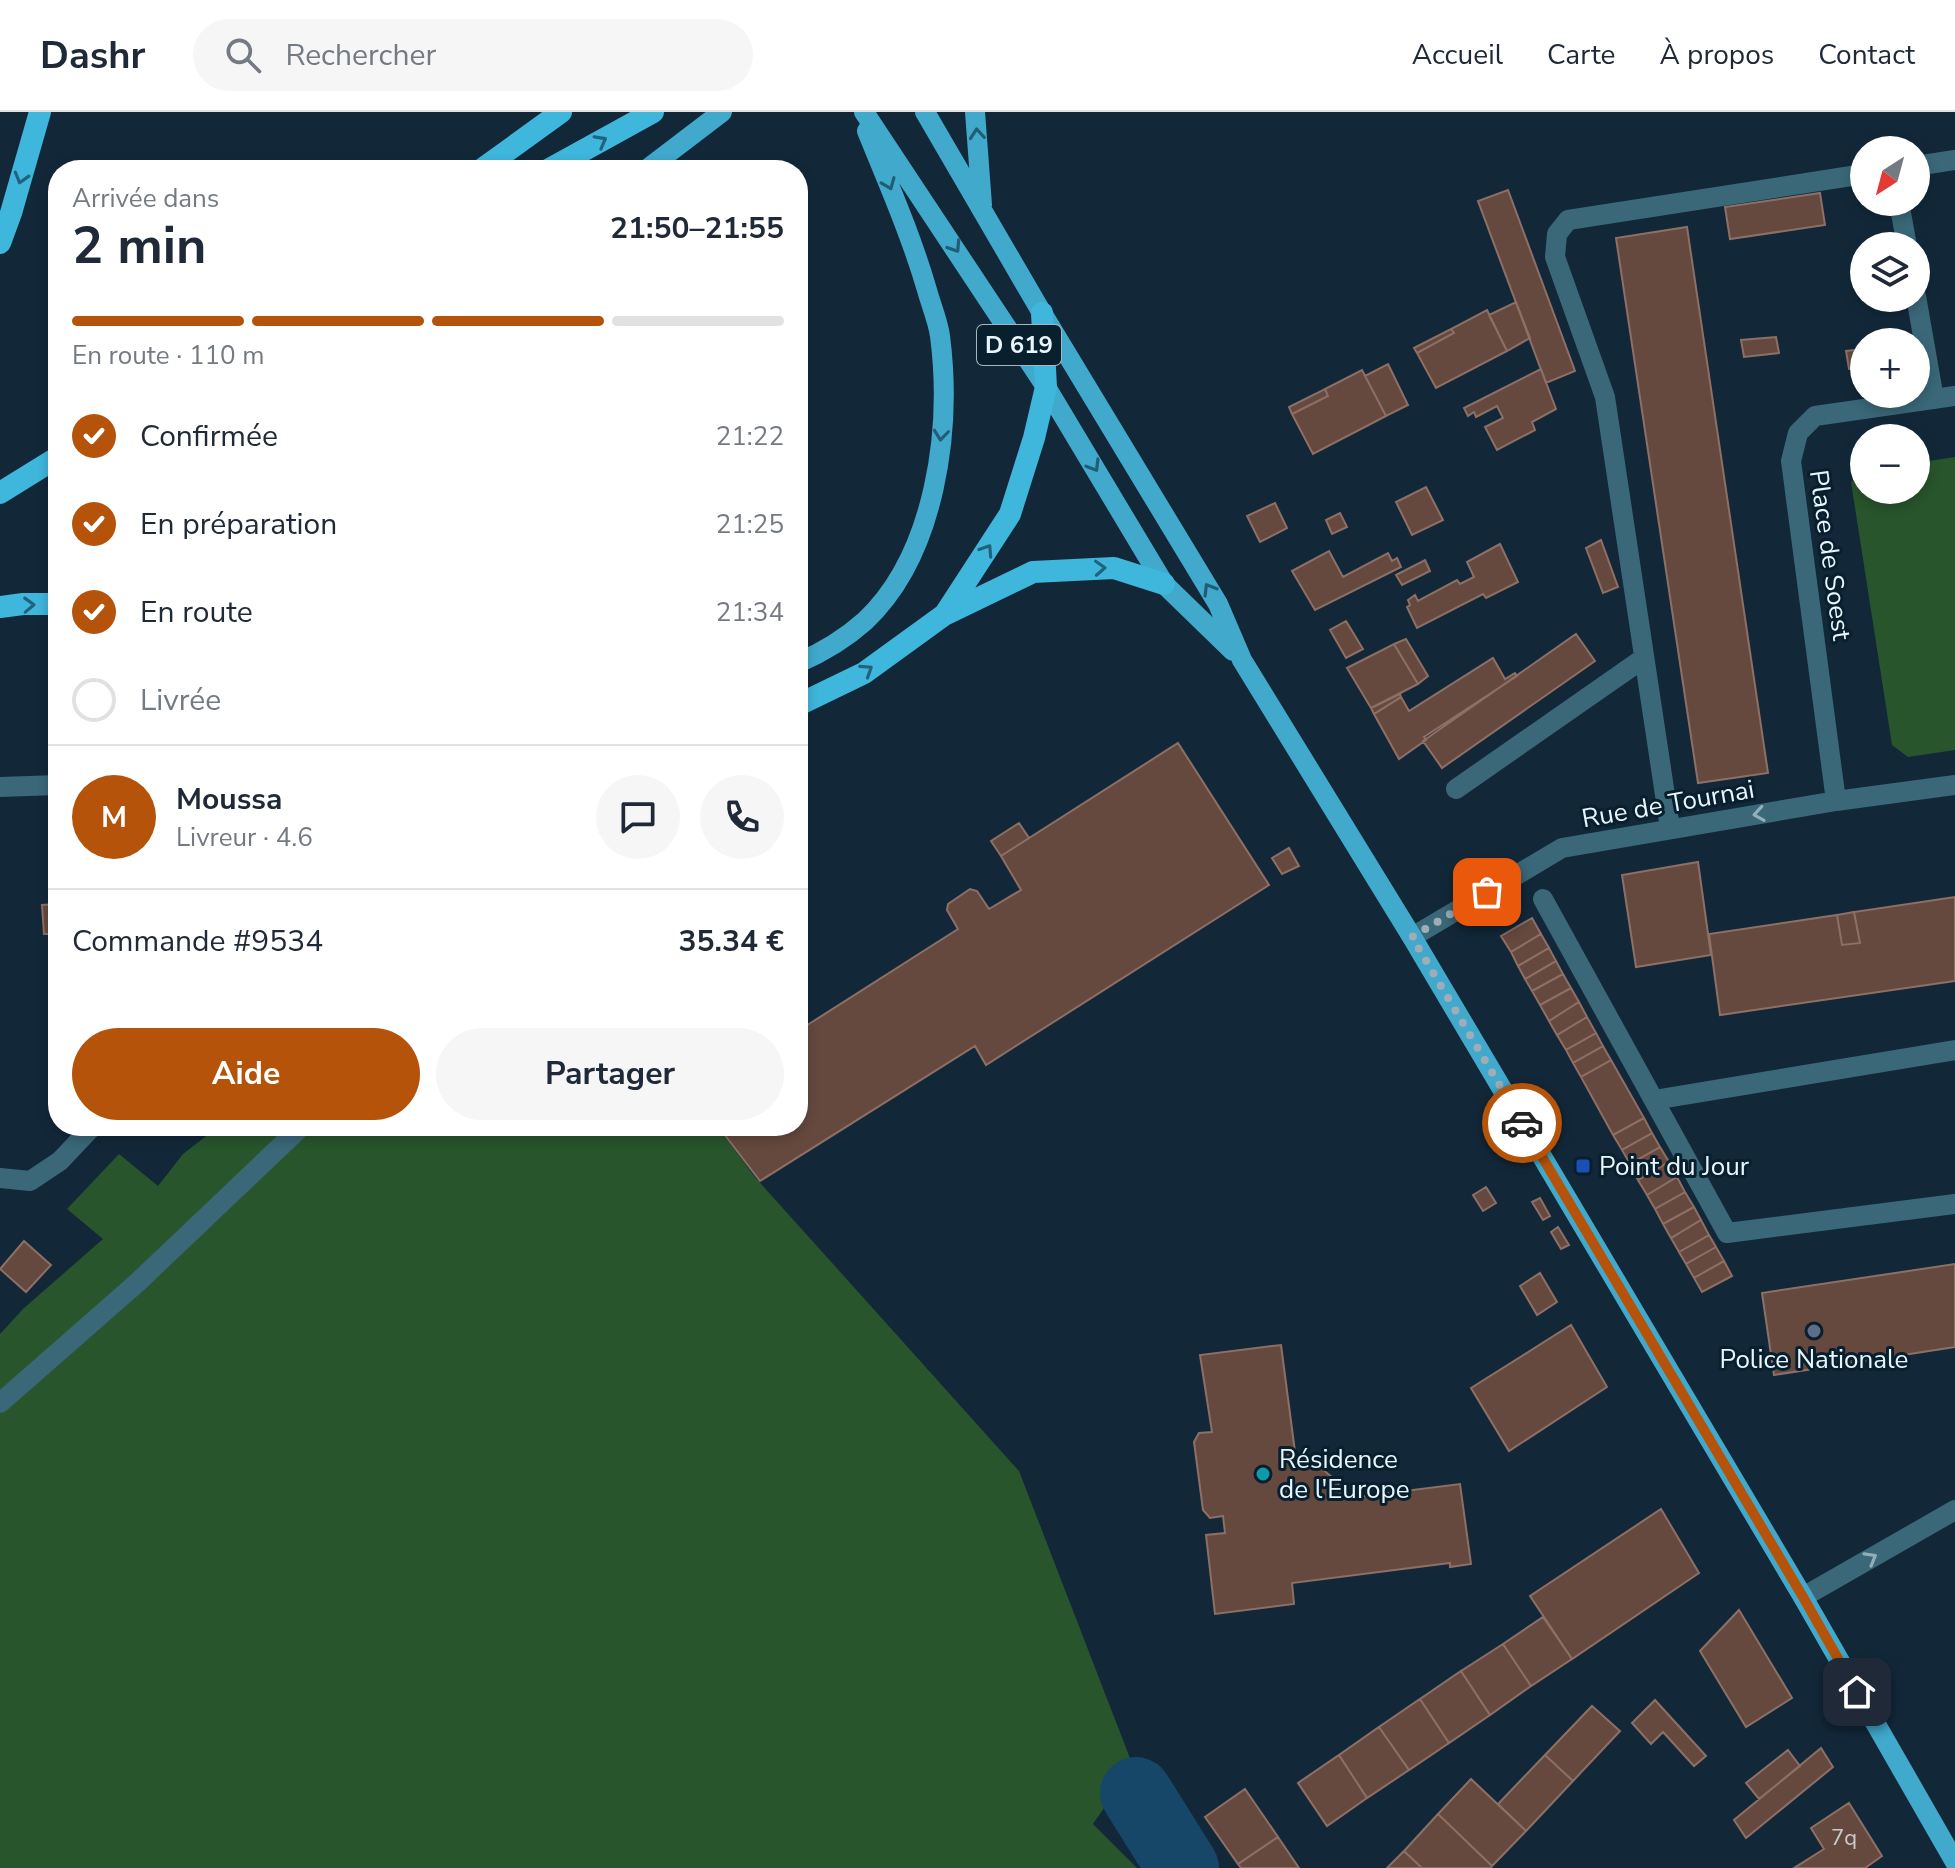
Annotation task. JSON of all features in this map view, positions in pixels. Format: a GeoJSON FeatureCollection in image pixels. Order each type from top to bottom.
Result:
{"type":"FeatureCollection","features":[{"type":"Feature","properties":{"kind":"highway"},"geometry":{"type":"LineString","coordinates":[[0,243],[40,112]]}},
{"type":"Feature","properties":{"kind":"highway"},"geometry":{"type":"LineString","coordinates":[[495,160],[561,112]]}},
{"type":"Feature","properties":{"kind":"highway"},"geometry":{"type":"LineString","coordinates":[[566,160],[653,112]]}},
{"type":"Feature","properties":{"kind":"highway"},"geometry":{"type":"LineString","coordinates":[[944,615],[1010,514],[1046,387],[1042,313]]}},
{"type":"Feature","properties":{"kind":"highway"},"geometry":{"type":"LineString","coordinates":[[0,493],[48,463]]}},
{"type":"Feature","properties":{"kind":"highway"},"geometry":{"type":"LineString","coordinates":[[808,700],[864,673],[944,615],[1033,572],[1114,568],[1164,584]]}},
{"type":"Feature","properties":{"kind":"highway"},"geometry":{"type":"LineString","coordinates":[[0,607],[48,604]]}},
{"type":"Feature","properties":{"kind":"main road"},"geometry":{"type":"LineString","coordinates":[[659,160],[722,112]]}},
{"type":"Feature","properties":{"kind":"main road"},"geometry":{"type":"LineString","coordinates":[[808,658],[865,621],[896,582],[917,544],[931,501],[943,429],[940,335],[914,247],[862,112]]}},
{"type":"Feature","properties":{"kind":"main road","name":"D 619"},"geometry":{"type":"LineString","coordinates":[[862,112],[1046,387],[1164,584],[1242,660]]}},
{"type":"Feature","properties":{"kind":"main road","name":"D 619"},"geometry":{"type":"LineString","coordinates":[[925,112],[1218,604],[1242,660],[1412,937],[1803,1597],[1955,1862]]}},
{"type":"Feature","properties":{"kind":"main road"},"geometry":{"type":"LineString","coordinates":[[975,112],[983,213]]}},
{"type":"Feature","properties":{"kind":"street"},"geometry":{"type":"LineString","coordinates":[[1930,164],[1955,160]]}},
{"type":"Feature","properties":{"kind":"street"},"geometry":{"type":"LineString","coordinates":[[1670,828],[1605,397],[1555,257],[1557,234],[1568,220],[1850,176]]}},
{"type":"Feature","properties":{"kind":"street"},"geometry":{"type":"LineString","coordinates":[[1919,312],[1934,399]]}},
{"type":"Feature","properties":{"kind":"street","name":"Place de Soest"},"geometry":{"type":"LineString","coordinates":[[1836,801],[1791,461],[1798,433],[1815,416],[1955,396]]}},
{"type":"Feature","properties":{"kind":"street"},"geometry":{"type":"LineString","coordinates":[[1456,789],[1644,658]]}},
{"type":"Feature","properties":{"kind":"street"},"geometry":{"type":"LineString","coordinates":[[0,787],[48,785]]}},
{"type":"Feature","properties":{"kind":"street","name":"Rue de Tournai"},"geometry":{"type":"LineString","coordinates":[[1412,937],[1562,848],[1836,801],[1955,785]]}},
{"type":"Feature","properties":{"kind":"street"},"geometry":{"type":"LineString","coordinates":[[1543,899],[1727,1233],[1955,1204]]}},
{"type":"Feature","properties":{"kind":"street"},"geometry":{"type":"LineString","coordinates":[[1654,1100],[1955,1050]]}},
{"type":"Feature","properties":{"kind":"street"},"geometry":{"type":"LineString","coordinates":[[0,1178],[30,1181],[60,1161],[84,1136]]}},
{"type":"Feature","properties":{"kind":"street"},"geometry":{"type":"LineString","coordinates":[[0,1403],[138,1282],[291,1136]]}},
{"type":"Feature","properties":{"kind":"street"},"geometry":{"type":"LineString","coordinates":[[1803,1597],[1955,1510]]}},
{"type":"Feature","properties":{"kind":"green space"},"geometry":{"type":"Polygon","coordinates":[[[1955,457],[1955,750],[1908,757],[1892,745],[1854,504],[1930,504],[1930,461],[1955,457]]]}},
{"type":"Feature","properties":{"kind":"green space"},"geometry":{"type":"Polygon","coordinates":[[[206,1136],[724,1136],[754,1176],[1019,1471],[1133,1766],[1093,1824],[1137,1868],[0,1868],[0,1334],[23,1309],[103,1239],[67,1209],[119,1154],[158,1186],[183,1154],[206,1136]]]}},
{"type":"Feature","properties":{"kind":"building"},"geometry":{"type":"Polygon","coordinates":[[[1508,190],[1575,371],[1546,383],[1478,201],[1508,190]]]}},
{"type":"Feature","properties":{"kind":"building"},"geometry":{"type":"Polygon","coordinates":[[[1820,193],[1825,225],[1730,239],[1725,207],[1820,193]]]}},
{"type":"Feature","properties":{"kind":"building"},"geometry":{"type":"Polygon","coordinates":[[[1687,227],[1768,773],[1698,783],[1616,238],[1687,227]]]}},
{"type":"Feature","properties":{"kind":"building"},"geometry":{"type":"Polygon","coordinates":[[[1516,302],[1530,338],[1507,351],[1489,315],[1516,302]]]}},
{"type":"Feature","properties":{"kind":"building"},"geometry":{"type":"Polygon","coordinates":[[[1487,310],[1507,351],[1436,388],[1417,353],[1454,333],[1451,329],[1487,310]]]}},
{"type":"Feature","properties":{"kind":"building"},"geometry":{"type":"Polygon","coordinates":[[[1451,329],[1454,333],[1417,353],[1414,348],[1451,329]]]}},
{"type":"Feature","properties":{"kind":"building"},"geometry":{"type":"Polygon","coordinates":[[[1776,337],[1779,353],[1744,357],[1741,340],[1776,337]]]}},
{"type":"Feature","properties":{"kind":"building"},"geometry":{"type":"Polygon","coordinates":[[[1846,351],[1850,351],[1850,369],[1849,369],[1846,351]]]}},
{"type":"Feature","properties":{"kind":"building"},"geometry":{"type":"Polygon","coordinates":[[[1388,364],[1408,405],[1386,416],[1365,376],[1388,364]]]}},
{"type":"Feature","properties":{"kind":"building"},"geometry":{"type":"Polygon","coordinates":[[[1541,369],[1556,409],[1532,422],[1535,430],[1497,450],[1485,427],[1503,418],[1497,406],[1476,417],[1474,412],[1468,416],[1464,408],[1541,369]]]}},
{"type":"Feature","properties":{"kind":"building"},"geometry":{"type":"Polygon","coordinates":[[[1362,370],[1386,416],[1313,454],[1292,414],[1328,396],[1325,389],[1362,370]]]}},
{"type":"Feature","properties":{"kind":"building"},"geometry":{"type":"Polygon","coordinates":[[[1325,389],[1328,396],[1292,414],[1289,407],[1325,389]]]}},
{"type":"Feature","properties":{"kind":"building"},"geometry":{"type":"Polygon","coordinates":[[[1426,487],[1443,520],[1412,535],[1396,502],[1426,487]]]}},
{"type":"Feature","properties":{"kind":"building"},"geometry":{"type":"Polygon","coordinates":[[[1275,503],[1287,528],[1260,542],[1247,516],[1275,503]]]}},
{"type":"Feature","properties":{"kind":"building"},"geometry":{"type":"Polygon","coordinates":[[[1340,513],[1347,527],[1332,534],[1326,520],[1340,513]]]}},
{"type":"Feature","properties":{"kind":"building"},"geometry":{"type":"Polygon","coordinates":[[[1601,540],[1618,587],[1603,593],[1586,548],[1601,540]]]}},
{"type":"Feature","properties":{"kind":"building"},"geometry":{"type":"Polygon","coordinates":[[[1500,544],[1518,582],[1486,598],[1483,594],[1417,628],[1407,607],[1410,605],[1408,600],[1415,595],[1418,601],[1457,580],[1460,584],[1474,577],[1467,562],[1500,544]]]}},
{"type":"Feature","properties":{"kind":"building"},"geometry":{"type":"Polygon","coordinates":[[[1329,551],[1343,577],[1388,553],[1392,561],[1397,558],[1401,567],[1315,610],[1292,571],[1329,551]]]}},
{"type":"Feature","properties":{"kind":"building"},"geometry":{"type":"Polygon","coordinates":[[[1425,560],[1430,571],[1402,585],[1396,575],[1425,560]]]}},
{"type":"Feature","properties":{"kind":"building"},"geometry":{"type":"Polygon","coordinates":[[[1346,621],[1363,649],[1346,658],[1330,630],[1346,621]]]}},
{"type":"Feature","properties":{"kind":"building"},"geometry":{"type":"Polygon","coordinates":[[[1576,634],[1595,661],[1442,768],[1423,741],[1576,634]]]}},
{"type":"Feature","properties":{"kind":"building"},"geometry":{"type":"Polygon","coordinates":[[[1406,639],[1428,676],[1418,684],[1394,644],[1406,639]]]}},
{"type":"Feature","properties":{"kind":"building"},"geometry":{"type":"Polygon","coordinates":[[[1394,644],[1418,684],[1371,708],[1347,668],[1394,644]]]}},
{"type":"Feature","properties":{"kind":"building"},"geometry":{"type":"Polygon","coordinates":[[[1493,658],[1505,679],[1515,673],[1517,676],[1424,737],[1426,740],[1399,759],[1374,714],[1401,697],[1409,711],[1493,658]]]}},
{"type":"Feature","properties":{"kind":"building"},"geometry":{"type":"Polygon","coordinates":[[[1400,694],[1401,697],[1374,714],[1371,708],[1400,694]]]}},
{"type":"Feature","properties":{"kind":"building"},"geometry":{"type":"Polygon","coordinates":[[[1178,743],[1269,885],[986,1065],[975,1046],[760,1181],[726,1136],[808,1136],[808,1025],[958,929],[947,910],[948,904],[970,889],[977,891],[989,909],[1021,890],[1001,856],[1178,743]]]}},
{"type":"Feature","properties":{"kind":"building"},"geometry":{"type":"Polygon","coordinates":[[[1019,823],[1029,838],[1001,856],[991,841],[1019,823]]]}},
{"type":"Feature","properties":{"kind":"building"},"geometry":{"type":"Polygon","coordinates":[[[1289,848],[1299,866],[1282,874],[1272,858],[1289,848]]]}},
{"type":"Feature","properties":{"kind":"building"},"geometry":{"type":"Polygon","coordinates":[[[1698,862],[1711,955],[1636,967],[1622,875],[1698,862]]]}},
{"type":"Feature","properties":{"kind":"building"},"geometry":{"type":"Polygon","coordinates":[[[1955,897],[1955,981],[1720,1015],[1709,934],[1837,915],[1842,945],[1860,943],[1854,912],[1955,897]]]}},
{"type":"Feature","properties":{"kind":"building"},"geometry":{"type":"Polygon","coordinates":[[[42,905],[48,905],[48,934],[44,934],[42,905]]]}},
{"type":"Feature","properties":{"kind":"building"},"geometry":{"type":"Polygon","coordinates":[[[1854,912],[1860,943],[1842,945],[1837,915],[1854,912]]]}},
{"type":"Feature","properties":{"kind":"building"},"geometry":{"type":"Polygon","coordinates":[[[1532,918],[1541,934],[1511,952],[1501,936],[1532,918]]]}},
{"type":"Feature","properties":{"kind":"building"},"geometry":{"type":"Polygon","coordinates":[[[1541,934],[1549,948],[1518,966],[1511,952],[1541,934]]]}},
{"type":"Feature","properties":{"kind":"building"},"geometry":{"type":"Polygon","coordinates":[[[1549,948],[1556,961],[1525,979],[1518,966],[1549,948]]]}},
{"type":"Feature","properties":{"kind":"building"},"geometry":{"type":"Polygon","coordinates":[[[1556,961],[1563,974],[1532,991],[1525,979],[1556,961]]]}},
{"type":"Feature","properties":{"kind":"building"},"geometry":{"type":"Polygon","coordinates":[[[1563,974],[1571,988],[1540,1005],[1532,991],[1563,974]]]}},
{"type":"Feature","properties":{"kind":"building"},"geometry":{"type":"Polygon","coordinates":[[[1571,988],[1579,1002],[1549,1021],[1540,1005],[1571,988]]]}},
{"type":"Feature","properties":{"kind":"building"},"geometry":{"type":"Polygon","coordinates":[[[1579,1002],[1587,1017],[1557,1035],[1549,1021],[1579,1002]]]}},
{"type":"Feature","properties":{"kind":"building"},"geometry":{"type":"Polygon","coordinates":[[[1587,1017],[1596,1033],[1566,1050],[1557,1035],[1587,1017]]]}},
{"type":"Feature","properties":{"kind":"building"},"geometry":{"type":"Polygon","coordinates":[[[1596,1033],[1603,1046],[1573,1063],[1566,1050],[1596,1033]]]}},
{"type":"Feature","properties":{"kind":"building"},"geometry":{"type":"Polygon","coordinates":[[[1603,1046],[1611,1060],[1581,1077],[1573,1063],[1603,1046]]]}},
{"type":"Feature","properties":{"kind":"building"},"geometry":{"type":"Polygon","coordinates":[[[1611,1060],[1644,1118],[1613,1135],[1581,1077],[1611,1060]]]}},
{"type":"Feature","properties":{"kind":"building"},"geometry":{"type":"Polygon","coordinates":[[[1538,1114],[1548,1131],[1540,1136],[1530,1119],[1538,1114]]]}},
{"type":"Feature","properties":{"kind":"building"},"geometry":{"type":"Polygon","coordinates":[[[1644,1118],[1652,1133],[1622,1150],[1613,1135],[1644,1118]]]}},
{"type":"Feature","properties":{"kind":"building"},"geometry":{"type":"Polygon","coordinates":[[[1652,1133],[1660,1147],[1630,1164],[1622,1150],[1652,1133]]]}},
{"type":"Feature","properties":{"kind":"building"},"geometry":{"type":"Polygon","coordinates":[[[1660,1147],[1669,1162],[1638,1180],[1630,1164],[1660,1147]]]}},
{"type":"Feature","properties":{"kind":"building"},"geometry":{"type":"Polygon","coordinates":[[[1669,1162],[1677,1177],[1647,1195],[1638,1180],[1669,1162]]]}},
{"type":"Feature","properties":{"kind":"building"},"geometry":{"type":"Polygon","coordinates":[[[1677,1177],[1685,1192],[1655,1209],[1647,1195],[1677,1177]]]}},
{"type":"Feature","properties":{"kind":"building"},"geometry":{"type":"Polygon","coordinates":[[[1486,1187],[1496,1203],[1483,1211],[1473,1195],[1486,1187]]]}},
{"type":"Feature","properties":{"kind":"building"},"geometry":{"type":"Polygon","coordinates":[[[1685,1192],[1694,1207],[1663,1224],[1655,1209],[1685,1192]]]}},
{"type":"Feature","properties":{"kind":"building"},"geometry":{"type":"Polygon","coordinates":[[[1540,1198],[1550,1216],[1543,1220],[1532,1202],[1540,1198]]]}},
{"type":"Feature","properties":{"kind":"building"},"geometry":{"type":"Polygon","coordinates":[[[1694,1207],[1701,1220],[1671,1238],[1663,1224],[1694,1207]]]}},
{"type":"Feature","properties":{"kind":"building"},"geometry":{"type":"Polygon","coordinates":[[[1701,1220],[1709,1235],[1679,1252],[1671,1238],[1701,1220]]]}},
{"type":"Feature","properties":{"kind":"building"},"geometry":{"type":"Polygon","coordinates":[[[1558,1227],[1569,1245],[1561,1249],[1551,1232],[1558,1227]]]}},
{"type":"Feature","properties":{"kind":"building"},"geometry":{"type":"Polygon","coordinates":[[[1709,1235],[1716,1247],[1686,1264],[1679,1252],[1709,1235]]]}},
{"type":"Feature","properties":{"kind":"building"},"geometry":{"type":"Polygon","coordinates":[[[24,1241],[51,1265],[26,1292],[0,1269],[24,1241]]]}},
{"type":"Feature","properties":{"kind":"building"},"geometry":{"type":"Polygon","coordinates":[[[1716,1247],[1724,1261],[1694,1278],[1686,1264],[1716,1247]]]}},
{"type":"Feature","properties":{"kind":"building"},"geometry":{"type":"Polygon","coordinates":[[[1724,1261],[1732,1276],[1702,1292],[1694,1278],[1724,1261]]]}},
{"type":"Feature","properties":{"kind":"building"},"geometry":{"type":"Polygon","coordinates":[[[1955,1264],[1955,1347],[1774,1375],[1762,1293],[1955,1264]]]}},
{"type":"Feature","properties":{"kind":"building"},"geometry":{"type":"Polygon","coordinates":[[[1540,1273],[1557,1302],[1537,1315],[1520,1286],[1540,1273]]]}},
{"type":"Feature","properties":{"kind":"building"},"geometry":{"type":"Polygon","coordinates":[[[1571,1325],[1607,1387],[1509,1451],[1471,1388],[1571,1325]]]}},
{"type":"Feature","properties":{"kind":"building","name":"Résidence de l'Europe"},"geometry":{"type":"Polygon","coordinates":[[[1281,1345],[1297,1467],[1316,1464],[1338,1482],[1341,1499],[1460,1484],[1471,1564],[1450,1567],[1450,1563],[1292,1583],[1294,1604],[1215,1614],[1206,1535],[1225,1533],[1223,1516],[1210,1518],[1203,1510],[1194,1442],[1199,1433],[1212,1432],[1200,1355],[1281,1345]]]}},
{"type":"Feature","properties":{"kind":"building"},"geometry":{"type":"Polygon","coordinates":[[[1661,1509],[1699,1573],[1572,1659],[1530,1596],[1661,1509]]]}},
{"type":"Feature","properties":{"kind":"building"},"geometry":{"type":"Polygon","coordinates":[[[1739,1610],[1792,1698],[1746,1727],[1700,1651],[1739,1610]]]}},
{"type":"Feature","properties":{"kind":"building"},"geometry":{"type":"Polygon","coordinates":[[[1543,1617],[1572,1659],[1531,1686],[1503,1644],[1543,1617]]]}},
{"type":"Feature","properties":{"kind":"building"},"geometry":{"type":"Polygon","coordinates":[[[1503,1644],[1531,1686],[1490,1715],[1461,1671],[1503,1644]]]}},
{"type":"Feature","properties":{"kind":"building"},"geometry":{"type":"Polygon","coordinates":[[[1461,1671],[1490,1715],[1449,1743],[1420,1699],[1461,1671]]]}},
{"type":"Feature","properties":{"kind":"building"},"geometry":{"type":"Polygon","coordinates":[[[1420,1699],[1449,1743],[1409,1770],[1379,1727],[1420,1699]]]}},
{"type":"Feature","properties":{"kind":"building"},"geometry":{"type":"Polygon","coordinates":[[[1655,1700],[1706,1756],[1694,1766],[1663,1732],[1651,1744],[1632,1723],[1655,1700]]]}},
{"type":"Feature","properties":{"kind":"building"},"geometry":{"type":"Polygon","coordinates":[[[1592,1706],[1620,1731],[1573,1781],[1545,1755],[1592,1706]]]}},
{"type":"Feature","properties":{"kind":"building"},"geometry":{"type":"Polygon","coordinates":[[[1379,1727],[1409,1770],[1367,1798],[1339,1755],[1379,1727]]]}},
{"type":"Feature","properties":{"kind":"building"},"geometry":{"type":"Polygon","coordinates":[[[1821,1748],[1833,1767],[1746,1838],[1734,1820],[1821,1748]]]}},
{"type":"Feature","properties":{"kind":"building"},"geometry":{"type":"Polygon","coordinates":[[[1788,1750],[1800,1766],[1759,1799],[1746,1783],[1788,1750]]]}},
{"type":"Feature","properties":{"kind":"building"},"geometry":{"type":"Polygon","coordinates":[[[1339,1755],[1367,1798],[1327,1826],[1298,1783],[1339,1755]]]}},
{"type":"Feature","properties":{"kind":"building"},"geometry":{"type":"Polygon","coordinates":[[[1545,1755],[1573,1781],[1526,1831],[1498,1804],[1545,1755]]]}},
{"type":"Feature","properties":{"kind":"building"},"geometry":{"type":"Polygon","coordinates":[[[1471,1779],[1526,1831],[1492,1866],[1438,1814],[1471,1779]]]}},
{"type":"Feature","properties":{"kind":"building"},"geometry":{"type":"Polygon","coordinates":[[[1245,1789],[1278,1837],[1238,1864],[1205,1817],[1245,1789]]]}},
{"type":"Feature","properties":{"kind":"building"},"geometry":{"type":"Polygon","coordinates":[[[1849,1803],[1882,1856],[1865,1868],[1794,1868],[1824,1849],[1811,1828],[1849,1803]]]}},
{"type":"Feature","properties":{"kind":"building"},"geometry":{"type":"Polygon","coordinates":[[[1438,1814],[1491,1868],[1422,1868],[1404,1851],[1438,1814]]]}},
{"type":"Feature","properties":{"kind":"building"},"geometry":{"type":"Polygon","coordinates":[[[1278,1837],[1299,1868],[1241,1868],[1238,1864],[1278,1837]]]}},
{"type":"Feature","properties":{"kind":"building"},"geometry":{"type":"Polygon","coordinates":[[[1404,1851],[1422,1868],[1387,1868],[1404,1851]]]}},
{"type":"Feature","properties":{"kind":"waterway"},"geometry":{"type":"LineString","coordinates":[[1136,1793],[1183,1868]]}},
{"type":"Feature","properties":{"kind":"way so far"},"geometry":{"type":"LineString","coordinates":[[1487,892],[1412,937],[1522,1123]]}},
{"type":"Feature","properties":{"kind":"place","name":"Point du Jour"},"geometry":{"type":"Point","coordinates":[1583,1166]}},
{"type":"Feature","properties":{"kind":"place","name":"Police Nationale"},"geometry":{"type":"Point","coordinates":[1814,1331]}},
{"type":"Feature","properties":{"kind":"place","name":"Résidence de l'Europe"},"geometry":{"type":"Point","coordinates":[1263,1474]}},
{"type":"Feature","properties":{"kind":"route"},"geometry":{"type":"LineString","coordinates":[[1522,1123],[1857,1692]]}}]}
